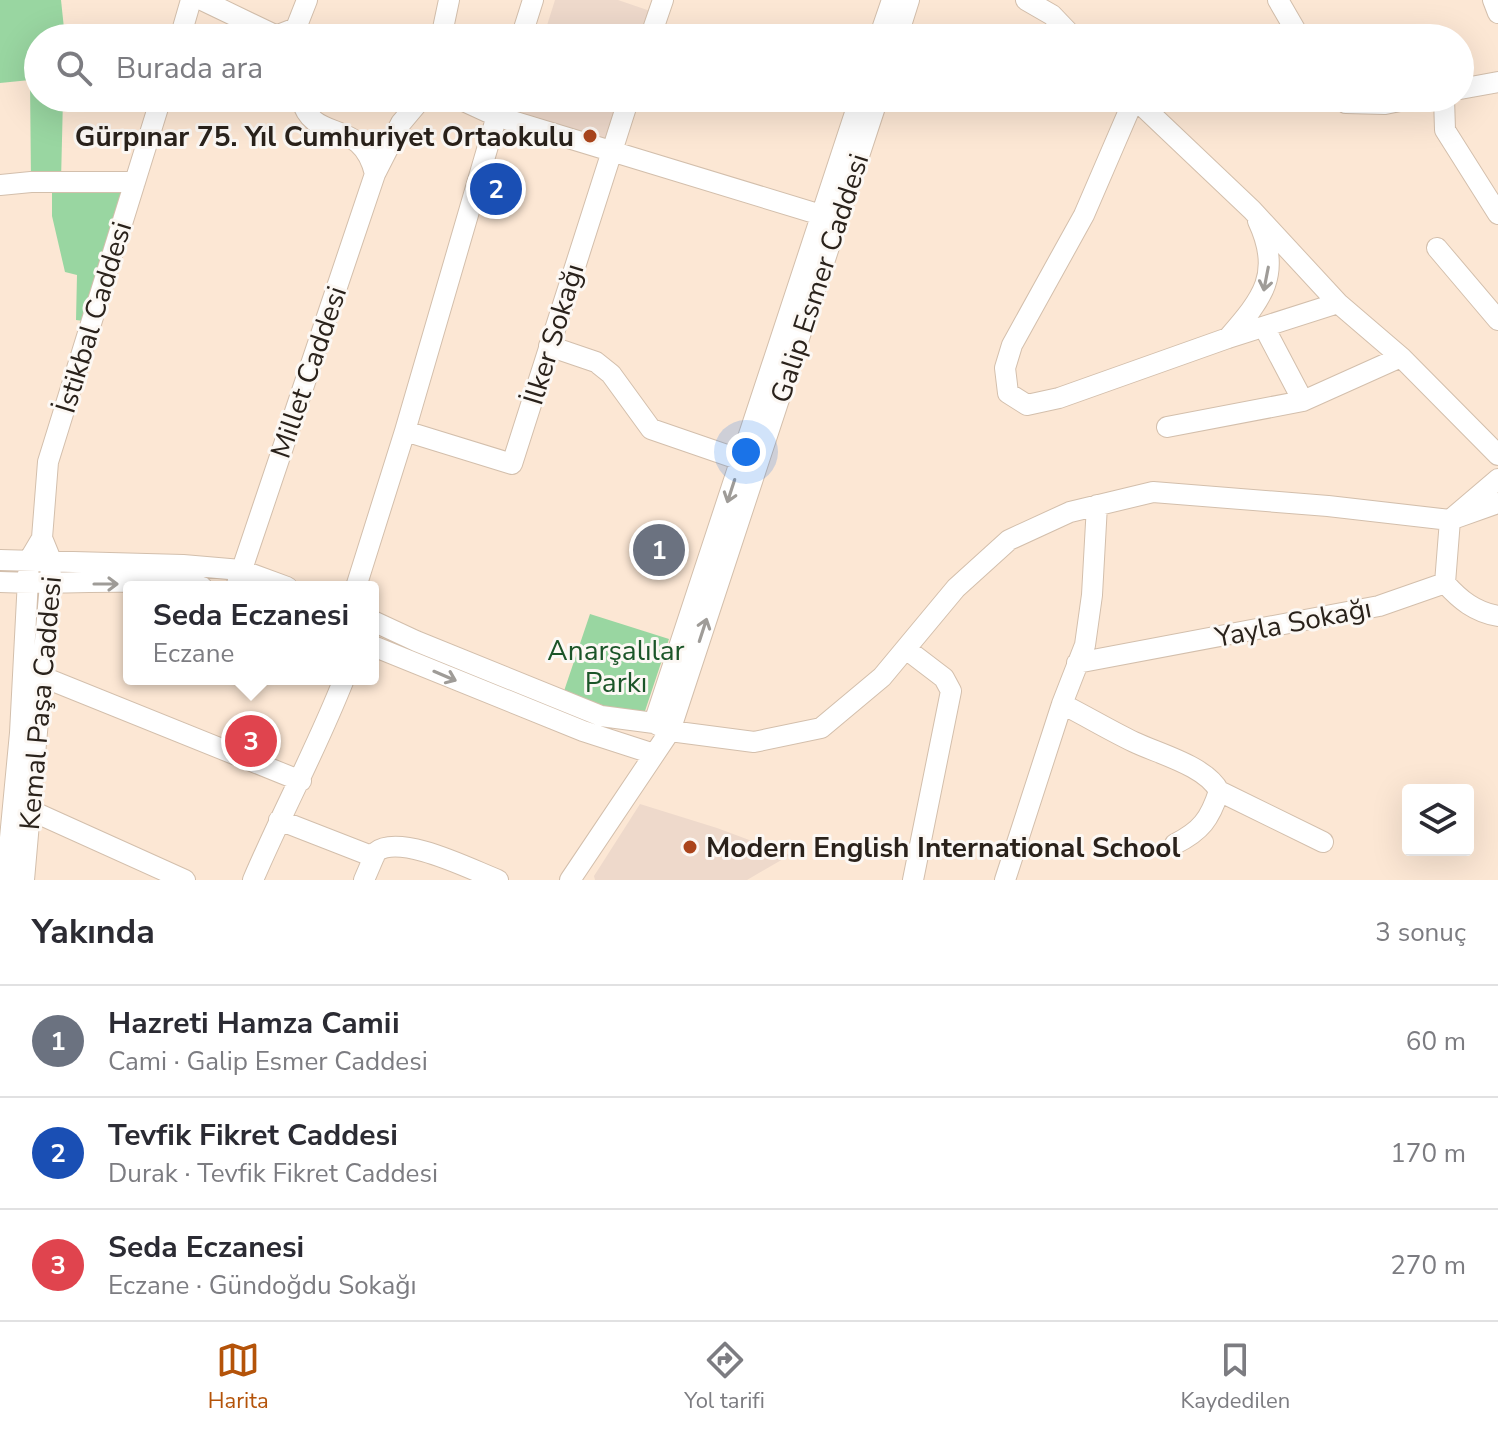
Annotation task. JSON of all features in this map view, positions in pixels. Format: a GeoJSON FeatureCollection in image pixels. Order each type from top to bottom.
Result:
{"type":"FeatureCollection","features":[{"type":"Feature","properties":{"kind":"street"},"geometry":{"type":"LineString","coordinates":[[184,24],[191,0]]}},
{"type":"Feature","properties":{"kind":"street"},"geometry":{"type":"LineString","coordinates":[[202,0],[263,24]]}},
{"type":"Feature","properties":{"kind":"street"},"geometry":{"type":"LineString","coordinates":[[294,24],[307,0]]}},
{"type":"Feature","properties":{"kind":"street"},"geometry":{"type":"LineString","coordinates":[[444,24],[449,0]]}},
{"type":"Feature","properties":{"kind":"street"},"geometry":{"type":"LineString","coordinates":[[525,24],[533,0]]}},
{"type":"Feature","properties":{"kind":"street"},"geometry":{"type":"LineString","coordinates":[[655,24],[663,0]]}},
{"type":"Feature","properties":{"kind":"street"},"geometry":{"type":"LineString","coordinates":[[884,24],[892,0]]}},
{"type":"Feature","properties":{"kind":"street"},"geometry":{"type":"LineString","coordinates":[[901,24],[909,0]]}},
{"type":"Feature","properties":{"kind":"street"},"geometry":{"type":"LineString","coordinates":[[1026,0],[1052,8]]}},
{"type":"Feature","properties":{"kind":"street"},"geometry":{"type":"LineString","coordinates":[[1278,0],[1292,24]]}},
{"type":"Feature","properties":{"kind":"street"},"geometry":{"type":"LineString","coordinates":[[1493,0],[1498,13]]}},
{"type":"Feature","properties":{"kind":"street"},"geometry":{"type":"LineString","coordinates":[[1474,86],[1498,82]]}},
{"type":"Feature","properties":{"kind":"street","name":"İstikbal Caddesi"},"geometry":{"type":"LineString","coordinates":[[42,538],[48,462],[157,112]]}},
{"type":"Feature","properties":{"kind":"street"},"geometry":{"type":"LineString","coordinates":[[307,112],[317,124],[365,146],[375,174]]}},
{"type":"Feature","properties":{"kind":"street","name":"Millet Caddesi"},"geometry":{"type":"LineString","coordinates":[[238,579],[375,174],[409,112]]}},
{"type":"Feature","properties":{"kind":"street"},"geometry":{"type":"LineString","coordinates":[[358,581],[498,112]]}},
{"type":"Feature","properties":{"kind":"street"},"geometry":{"type":"LineString","coordinates":[[512,112],[611,150],[830,218]]}},
{"type":"Feature","properties":{"kind":"street","name":"İlker Sokağı"},"geometry":{"type":"LineString","coordinates":[[405,431],[512,464],[624,112]]}},
{"type":"Feature","properties":{"kind":"street"},"geometry":{"type":"LineString","coordinates":[[570,880],[654,754],[741,460],[830,218],[856,112]]}},
{"type":"Feature","properties":{"kind":"street","name":"Galip Esmer Caddesi"},"geometry":{"type":"LineString","coordinates":[[662,727],[830,218],[872,112]]}},
{"type":"Feature","properties":{"kind":"street"},"geometry":{"type":"LineString","coordinates":[[1128,112],[1084,215],[1012,345],[1005,368],[1008,393],[1027,405],[1059,398],[1338,303]]}},
{"type":"Feature","properties":{"kind":"street"},"geometry":{"type":"LineString","coordinates":[[1149,112],[1252,210],[1338,303],[1401,357],[1498,455]]}},
{"type":"Feature","properties":{"kind":"street"},"geometry":{"type":"LineString","coordinates":[[1444,112],[1445,130],[1498,214]]}},
{"type":"Feature","properties":{"kind":"street"},"geometry":{"type":"LineString","coordinates":[[352,138],[368,139],[386,133],[401,123]]}},
{"type":"Feature","properties":{"kind":"street"},"geometry":{"type":"LineString","coordinates":[[0,185],[135,182]]}},
{"type":"Feature","properties":{"kind":"street"},"geometry":{"type":"LineString","coordinates":[[1228,338],[1259,302],[1268,278],[1265,236],[1252,210]]}},
{"type":"Feature","properties":{"kind":"street"},"geometry":{"type":"LineString","coordinates":[[1437,248],[1498,320]]}},
{"type":"Feature","properties":{"kind":"street"},"geometry":{"type":"LineString","coordinates":[[1264,327],[1303,401]]}},
{"type":"Feature","properties":{"kind":"street"},"geometry":{"type":"LineString","coordinates":[[549,346],[596,362],[611,374],[651,429],[741,460]]}},
{"type":"Feature","properties":{"kind":"street"},"geometry":{"type":"LineString","coordinates":[[1167,427],[1303,401],[1401,357]]}},
{"type":"Feature","properties":{"kind":"street"},"geometry":{"type":"LineString","coordinates":[[1498,479],[1450,520],[1445,583],[1457,597],[1480,613],[1498,616]]}},
{"type":"Feature","properties":{"kind":"street"},"geometry":{"type":"LineString","coordinates":[[379,624],[601,716],[754,742],[821,728],[882,677],[956,588],[1009,540],[1070,512],[1153,492],[1328,506],[1450,520],[1498,503]]}},
{"type":"Feature","properties":{"kind":"street"},"geometry":{"type":"LineString","coordinates":[[1005,880],[1062,704],[1085,645],[1092,595],[1097,505]]}},
{"type":"Feature","properties":{"kind":"street","name":"Kemal Paşa Caddesi"},"geometry":{"type":"LineString","coordinates":[[24,880],[43,677],[40,584],[29,560],[42,538]]}},
{"type":"Feature","properties":{"kind":"street","name":"Kemal Paşa Caddesi"},"geometry":{"type":"LineString","coordinates":[[6,880],[4,855],[40,584],[51,560],[42,538]]}},
{"type":"Feature","properties":{"kind":"street"},"geometry":{"type":"LineString","coordinates":[[0,560],[183,565],[238,579]]}},
{"type":"Feature","properties":{"kind":"street"},"geometry":{"type":"LineString","coordinates":[[0,582],[123,583]]}},
{"type":"Feature","properties":{"kind":"street","name":"Yayla Sokağı"},"geometry":{"type":"LineString","coordinates":[[1077,663],[1379,606],[1445,583]]}},
{"type":"Feature","properties":{"kind":"street"},"geometry":{"type":"LineString","coordinates":[[379,648],[583,731],[654,754]]}},
{"type":"Feature","properties":{"kind":"street"},"geometry":{"type":"LineString","coordinates":[[906,649],[944,678],[951,691],[913,880]]}},
{"type":"Feature","properties":{"kind":"street"},"geometry":{"type":"LineString","coordinates":[[43,677],[301,781]]}},
{"type":"Feature","properties":{"kind":"street"},"geometry":{"type":"LineString","coordinates":[[253,880],[279,820],[301,781],[341,685]]}},
{"type":"Feature","properties":{"kind":"street"},"geometry":{"type":"LineString","coordinates":[[1062,704],[1135,743],[1185,764],[1214,782],[1219,791],[1323,842]]}},
{"type":"Feature","properties":{"kind":"street"},"geometry":{"type":"LineString","coordinates":[[1175,844],[1197,833],[1214,808],[1219,791]]}},
{"type":"Feature","properties":{"kind":"street"},"geometry":{"type":"LineString","coordinates":[[32,811],[185,880]]}},
{"type":"Feature","properties":{"kind":"street"},"geometry":{"type":"LineString","coordinates":[[279,820],[374,857]]}},
{"type":"Feature","properties":{"kind":"street"},"geometry":{"type":"LineString","coordinates":[[364,880],[374,857],[381,848],[390,845],[417,849],[498,880]]}},
{"type":"Feature","properties":{"kind":"shaded area","name":"Gürpınar 75. Yıl Cumhuriyet Ortaokulu"},"geometry":{"type":"Polygon","coordinates":[[[555,0],[618,0],[659,14],[655,24],[547,24],[555,0]]]}},
{"type":"Feature","properties":{"kind":"shaded area","name":"Gürpınar 75. Yıl Cumhuriyet Ortaokulu"},"geometry":{"type":"Polygon","coordinates":[[[519,112],[624,112],[611,150],[516,122],[519,112]]]}},
{"type":"Feature","properties":{"kind":"shaded area","name":"Modern English International School"},"geometry":{"type":"Polygon","coordinates":[[[640,804],[790,855],[747,880],[595,880],[594,876],[640,804]]]}},
{"type":"Feature","properties":{"kind":"green space"},"geometry":{"type":"Polygon","coordinates":[[[0,0],[61,0],[64,24],[24,24],[24,81],[0,83],[0,0]]]}},
{"type":"Feature","properties":{"kind":"green space"},"geometry":{"type":"Polygon","coordinates":[[[30,112],[63,112],[61,181],[127,187],[92,322],[76,320],[77,275],[65,272],[52,216],[52,182],[31,182],[30,112]]]}},
{"type":"Feature","properties":{"kind":"green space","name":"Anarşalılar Parkı"},"geometry":{"type":"Polygon","coordinates":[[[590,614],[669,639],[644,714],[616,712],[563,694],[590,614]]]}},
{"type":"Feature","properties":{"kind":"place","name":"Gürpınar 75. Yıl Cumhuriyet Ortaokulu"},"geometry":{"type":"Point","coordinates":[590,136]}},
{"type":"Feature","properties":{"kind":"place","name":"Tevfik Fikret Caddesi"},"geometry":{"type":"Point","coordinates":[496,189]}},
{"type":"Feature","properties":{"kind":"place","name":"Hazreti Hamza Camii"},"geometry":{"type":"Point","coordinates":[659,550]}},
{"type":"Feature","properties":{"kind":"place","name":"Seda Eczanesi"},"geometry":{"type":"Point","coordinates":[251,741]}},
{"type":"Feature","properties":{"kind":"place","name":"Modern English International School"},"geometry":{"type":"Point","coordinates":[690,847]}}]}
